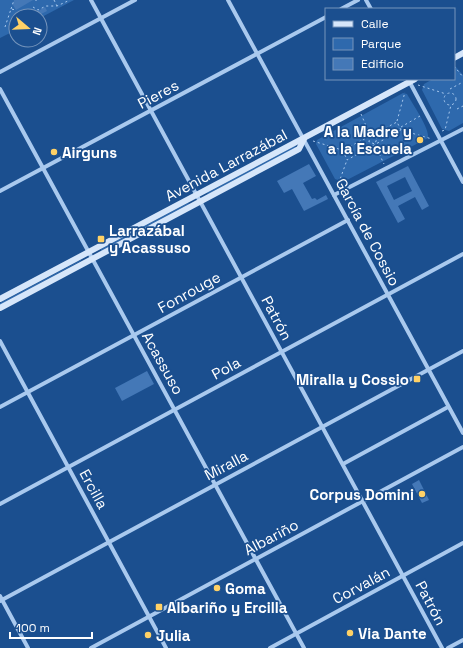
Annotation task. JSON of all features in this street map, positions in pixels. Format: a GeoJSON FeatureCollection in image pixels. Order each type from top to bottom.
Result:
{"type":"FeatureCollection","features":[{"type":"Feature","properties":{"kind":"street","name":"Patrón"},"geometry":{"type":"LineString","coordinates":[[91,0],[442,648]]}},
{"type":"Feature","properties":{"kind":"street"},"geometry":{"type":"LineString","coordinates":[[0,72],[135,0]]}},
{"type":"Feature","properties":{"kind":"street","name":"García de Cossio"},"geometry":{"type":"LineString","coordinates":[[228,0],[463,433]]}},
{"type":"Feature","properties":{"kind":"street"},"geometry":{"type":"LineString","coordinates":[[343,8],[358,0]]}},
{"type":"Feature","properties":{"kind":"street","name":"Pieres"},"geometry":{"type":"LineString","coordinates":[[0,191],[325,18]]}},
{"type":"Feature","properties":{"kind":"street"},"geometry":{"type":"LineString","coordinates":[[304,139],[411,80],[436,134],[463,182]]}},
{"type":"Feature","properties":{"kind":"street","name":"Acassuso"},"geometry":{"type":"LineString","coordinates":[[0,89],[304,648]]}},
{"type":"Feature","properties":{"kind":"street"},"geometry":{"type":"LineString","coordinates":[[334,195],[463,129]]}},
{"type":"Feature","properties":{"kind":"street","name":"Avenida Larrazábal"},"geometry":{"type":"LineString","coordinates":[[0,308],[196,195],[304,139]]}},
{"type":"Feature","properties":{"kind":"street","name":"Avenida Larrazábal"},"geometry":{"type":"LineString","coordinates":[[0,300],[200,202],[299,149],[304,139]]}},
{"type":"Feature","properties":{"kind":"street","name":"Fonrouge"},"geometry":{"type":"LineString","coordinates":[[0,408],[348,220]]}},
{"type":"Feature","properties":{"kind":"street","name":"Pola"},"geometry":{"type":"LineString","coordinates":[[0,504],[463,254]]}},
{"type":"Feature","properties":{"kind":"street","name":"Ercilla"},"geometry":{"type":"LineString","coordinates":[[0,341],[166,648]]}},
{"type":"Feature","properties":{"kind":"street","name":"Miralla"},"geometry":{"type":"LineString","coordinates":[[1,599],[463,351]]}},
{"type":"Feature","properties":{"kind":"street"},"geometry":{"type":"LineString","coordinates":[[342,464],[448,407]]}},
{"type":"Feature","properties":{"kind":"street","name":"Albariño"},"geometry":{"type":"LineString","coordinates":[[91,648],[463,447]]}},
{"type":"Feature","properties":{"kind":"street","name":"Corvalán"},"geometry":{"type":"LineString","coordinates":[[270,648],[463,543]]}},
{"type":"Feature","properties":{"kind":"street"},"geometry":{"type":"LineString","coordinates":[[1,599],[28,648]]}},
{"type":"Feature","properties":{"kind":"street"},"geometry":{"type":"LineString","coordinates":[[448,648],[463,640]]}},
{"type":"Feature","properties":{"kind":"path"},"geometry":{"type":"LineString","coordinates":[[54,0],[57,6]]}},
{"type":"Feature","properties":{"kind":"path"},"geometry":{"type":"LineString","coordinates":[[33,7],[38,10],[46,6],[57,6],[69,0]]}},
{"type":"Feature","properties":{"kind":"path"},"geometry":{"type":"LineString","coordinates":[[5,26],[8,18]]}},
{"type":"Feature","properties":{"kind":"path"},"geometry":{"type":"LineString","coordinates":[[455,67],[463,77]]}},
{"type":"Feature","properties":{"kind":"path"},"geometry":{"type":"LineString","coordinates":[[401,130],[397,122],[404,94],[411,80],[442,94],[450,93],[456,96],[456,100],[451,105],[445,130],[432,136],[432,138]]}},
{"type":"Feature","properties":{"kind":"path"},"geometry":{"type":"LineString","coordinates":[[450,89],[463,82]]}},
{"type":"Feature","properties":{"kind":"path"},"geometry":{"type":"LineString","coordinates":[[446,94],[444,102],[447,105],[451,105]]}},
{"type":"Feature","properties":{"kind":"path"},"geometry":{"type":"LineString","coordinates":[[457,109],[463,106]]}},
{"type":"Feature","properties":{"kind":"path"},"geometry":{"type":"LineString","coordinates":[[358,109],[370,135],[369,142],[375,144]]}},
{"type":"Feature","properties":{"kind":"path"},"geometry":{"type":"LineString","coordinates":[[400,127],[420,116]]}},
{"type":"Feature","properties":{"kind":"path"},"geometry":{"type":"LineString","coordinates":[[310,136],[313,142],[342,150],[397,122]]}},
{"type":"Feature","properties":{"kind":"path"},"geometry":{"type":"LineString","coordinates":[[341,192],[338,185],[347,160],[401,130],[432,138]]}},
{"type":"Feature","properties":{"kind":"path"},"geometry":{"type":"LineString","coordinates":[[370,135],[377,138],[375,144],[386,169]]}},
{"type":"Feature","properties":{"kind":"path"},"geometry":{"type":"LineString","coordinates":[[432,138],[434,144]]}},
{"type":"Feature","properties":{"kind":"path"},"geometry":{"type":"LineString","coordinates":[[342,150],[347,160]]}},
{"type":"Feature","properties":{"kind":"green space"},"geometry":{"type":"Polygon","coordinates":[[[0,0],[74,0],[48,14],[48,8],[8,8],[8,34],[0,38],[0,0]]]}},
{"type":"Feature","properties":{"kind":"green space"},"geometry":{"type":"Polygon","coordinates":[[[455,66],[463,75],[463,123],[449,131],[442,129],[422,90],[424,84],[431,80],[455,80],[455,66]]]}},
{"type":"Feature","properties":{"kind":"green space"},"geometry":{"type":"Polygon","coordinates":[[[403,93],[407,94],[420,116],[428,134],[428,138],[343,182],[335,179],[316,144],[317,140],[403,93]]]}},
{"type":"Feature","properties":{"kind":"green space"},"geometry":{"type":"Polygon","coordinates":[[[295,146],[296,148],[208,194],[207,193],[295,146]]]}},
{"type":"Feature","properties":{"kind":"green space"},"geometry":{"type":"Polygon","coordinates":[[[188,203],[189,204],[101,251],[101,249],[188,203]]]}},
{"type":"Feature","properties":{"kind":"green space"},"geometry":{"type":"Polygon","coordinates":[[[81,261],[0,305],[0,303],[81,261]]]}},
{"type":"Feature","properties":{"kind":"building"},"geometry":{"type":"Polygon","coordinates":[[[14,0],[33,0],[19,8],[15,8],[13,5],[14,0]]]}},
{"type":"Feature","properties":{"kind":"building"},"geometry":{"type":"Polygon","coordinates":[[[309,164],[316,176],[303,183],[312,199],[315,198],[317,200],[326,195],[328,199],[304,211],[292,189],[284,193],[277,181],[309,164]]]}},
{"type":"Feature","properties":{"kind":"building"},"geometry":{"type":"Polygon","coordinates":[[[408,166],[429,206],[422,210],[415,197],[398,206],[405,219],[398,223],[376,182],[408,166]],[[405,177],[387,186],[394,200],[412,191],[405,177]]]}},
{"type":"Feature","properties":{"kind":"building"},"geometry":{"type":"Polygon","coordinates":[[[147,371],[154,384],[122,401],[115,388],[147,371]]]}},
{"type":"Feature","properties":{"kind":"building","name":"Corpus Domini"},"geometry":{"type":"Polygon","coordinates":[[[419,480],[429,500],[422,503],[412,484],[419,480]]]}},
{"type":"Feature","properties":{"kind":"place","name":"A la Madre y a la Escuela"},"geometry":{"type":"Point","coordinates":[420,140]}},
{"type":"Feature","properties":{"kind":"place","name":"Airguns"},"geometry":{"type":"Point","coordinates":[54,152]}},
{"type":"Feature","properties":{"kind":"place","name":"Larrazábal y Acassuso"},"geometry":{"type":"Point","coordinates":[101,239]}},
{"type":"Feature","properties":{"kind":"place","name":"Miralla y Cossio"},"geometry":{"type":"Point","coordinates":[417,379]}},
{"type":"Feature","properties":{"kind":"place","name":"Corpus Domini"},"geometry":{"type":"Point","coordinates":[422,494]}},
{"type":"Feature","properties":{"kind":"place","name":"Goma"},"geometry":{"type":"Point","coordinates":[217,588]}},
{"type":"Feature","properties":{"kind":"place","name":"Albariño y Ercilla"},"geometry":{"type":"Point","coordinates":[159,607]}},
{"type":"Feature","properties":{"kind":"place","name":"Via Dante"},"geometry":{"type":"Point","coordinates":[350,633]}},
{"type":"Feature","properties":{"kind":"place","name":"Julia"},"geometry":{"type":"Point","coordinates":[148,635]}}]}
